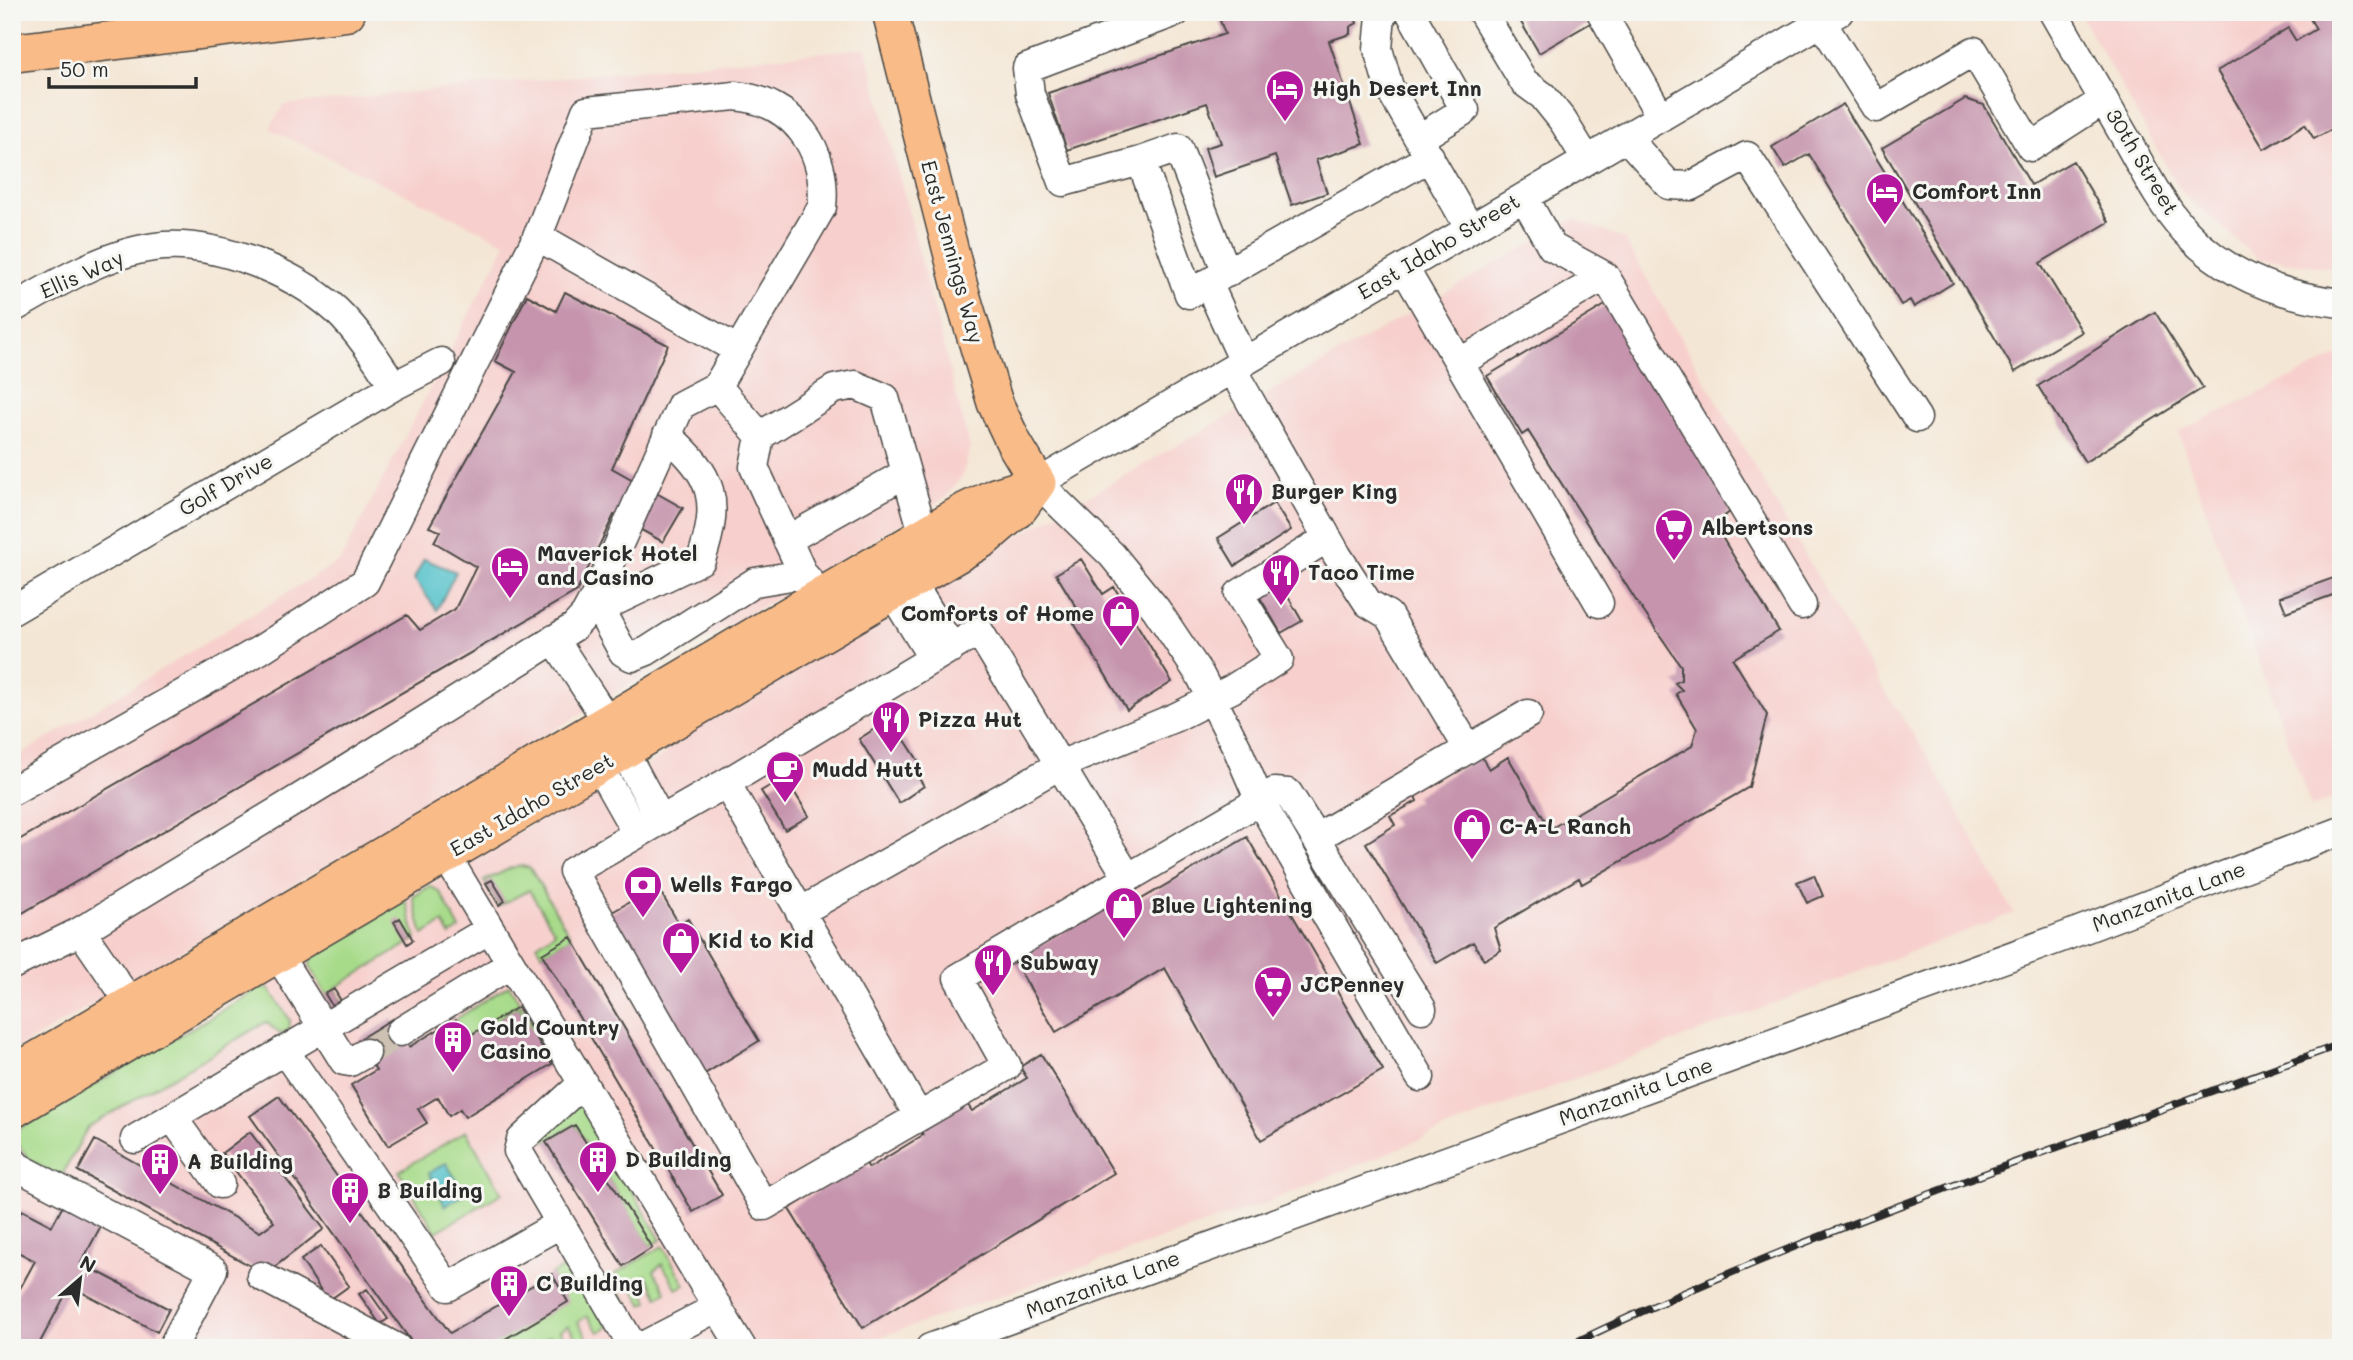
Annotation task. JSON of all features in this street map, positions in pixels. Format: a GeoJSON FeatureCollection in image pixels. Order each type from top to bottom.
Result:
{"type":"FeatureCollection","features":[{"type":"Feature","properties":{"kind":"highway"},"geometry":{"type":"LineString","coordinates":[[12,53],[346,12]]}},
{"type":"Feature","properties":{"kind":"main road","name":"East Jennings Way"},"geometry":{"type":"LineString","coordinates":[[890,12],[961,291],[995,403],[1014,443],[1038,483]]}},
{"type":"Feature","properties":{"kind":"main road","name":"East Idaho Street"},"geometry":{"type":"LineString","coordinates":[[603,744],[812,585],[893,573],[924,536],[988,499],[1038,483]]}},
{"type":"Feature","properties":{"kind":"main road","name":"East Idaho Street"},"geometry":{"type":"LineString","coordinates":[[12,1111],[269,941],[893,573],[984,539],[1020,508],[1038,483]]}},
{"type":"Feature","properties":{"kind":"main road","name":"East Idaho Street"},"geometry":{"type":"LineString","coordinates":[[12,1074],[131,1004],[269,941]]}},
{"type":"Feature","properties":{"kind":"street"},"geometry":{"type":"LineString","coordinates":[[1176,12],[1027,68],[1030,94],[1063,183],[1141,162],[1178,148],[1217,278],[1238,366],[1327,538],[1368,603],[1388,615],[1468,748]]}},
{"type":"Feature","properties":{"kind":"street"},"geometry":{"type":"LineString","coordinates":[[1385,12],[1381,15],[1378,49],[1390,86],[1470,229]]}},
{"type":"Feature","properties":{"kind":"street"},"geometry":{"type":"LineString","coordinates":[[1141,162],[1189,294],[1425,147],[1465,110],[1410,12]]}},
{"type":"Feature","properties":{"kind":"street"},"geometry":{"type":"LineString","coordinates":[[1482,12],[1524,82],[1543,96],[1563,121],[1587,160]]}},
{"type":"Feature","properties":{"kind":"street"},"geometry":{"type":"LineString","coordinates":[[1601,12],[1661,117]]}},
{"type":"Feature","properties":{"kind":"street","name":"30th Street"},"geometry":{"type":"LineString","coordinates":[[2053,12],[2158,194],[2185,231],[2219,261],[2258,284],[2306,299],[2341,303]]}},
{"type":"Feature","properties":{"kind":"street","name":"East Idaho Street"},"geometry":{"type":"LineString","coordinates":[[1038,483],[1830,17]]}},
{"type":"Feature","properties":{"kind":"street"},"geometry":{"type":"LineString","coordinates":[[1830,17],[1875,108],[1974,51],[2031,147],[2104,100]]}},
{"type":"Feature","properties":{"kind":"street"},"geometry":{"type":"LineString","coordinates":[[12,791],[260,650],[365,582],[537,236],[586,111],[735,96],[752,97],[778,107],[801,130],[821,167],[824,188],[822,207],[717,386],[681,405],[598,591],[592,612]]}},
{"type":"Feature","properties":{"kind":"street"},"geometry":{"type":"LineString","coordinates":[[1626,137],[1669,185],[1691,186],[1747,156],[1917,418]]}},
{"type":"Feature","properties":{"kind":"street"},"geometry":{"type":"LineString","coordinates":[[1524,197],[1552,247],[1605,276],[1802,605]]}},
{"type":"Feature","properties":{"kind":"street"},"geometry":{"type":"LineString","coordinates":[[537,236],[738,350]]}},
{"type":"Feature","properties":{"kind":"street","name":"Ellis Way"},"geometry":{"type":"LineString","coordinates":[[12,309],[110,259],[154,247],[225,253],[269,267],[307,287],[337,311],[365,343],[394,386]]}},
{"type":"Feature","properties":{"kind":"street"},"geometry":{"type":"LineString","coordinates":[[1404,268],[1599,603]]}},
{"type":"Feature","properties":{"kind":"street"},"geometry":{"type":"LineString","coordinates":[[1459,363],[1605,276]]}},
{"type":"Feature","properties":{"kind":"street","name":"Golf Drive"},"geometry":{"type":"LineString","coordinates":[[12,611],[394,386],[441,362]]}},
{"type":"Feature","properties":{"kind":"street"},"geometry":{"type":"LineString","coordinates":[[812,585],[787,540],[754,467],[760,436],[834,389],[855,385],[885,398],[924,536]]}},
{"type":"Feature","properties":{"kind":"street"},"geometry":{"type":"LineString","coordinates":[[717,386],[760,436]]}},
{"type":"Feature","properties":{"kind":"street"},"geometry":{"type":"LineString","coordinates":[[12,965],[81,931],[344,771],[573,627],[592,612],[701,560],[712,523],[709,483],[696,464],[667,435]]}},
{"type":"Feature","properties":{"kind":"street"},"geometry":{"type":"LineString","coordinates":[[787,540],[906,473]]}},
{"type":"Feature","properties":{"kind":"street"},"geometry":{"type":"LineString","coordinates":[[1038,483],[1112,555],[1156,609],[1200,674],[1260,801],[1420,1077]]}},
{"type":"Feature","properties":{"kind":"street"},"geometry":{"type":"LineString","coordinates":[[800,912],[1060,765],[1176,717],[1232,689],[1279,659],[1239,594],[1327,538]]}},
{"type":"Feature","properties":{"kind":"street"},"geometry":{"type":"LineString","coordinates":[[893,573],[942,653]]}},
{"type":"Feature","properties":{"kind":"street"},"geometry":{"type":"LineString","coordinates":[[592,612],[623,652],[632,657],[647,651],[755,582],[812,585]]}},
{"type":"Feature","properties":{"kind":"street"},"geometry":{"type":"LineString","coordinates":[[1128,878],[979,631],[726,783],[573,871],[764,1206],[1007,1066],[958,978],[1260,801],[1274,792],[1288,793],[1422,1009]]}},
{"type":"Feature","properties":{"kind":"street"},"geometry":{"type":"LineString","coordinates":[[554,639],[603,744],[637,834]]}},
{"type":"Feature","properties":{"kind":"street"},"geometry":{"type":"LineString","coordinates":[[1316,838],[1528,714]]}},
{"type":"Feature","properties":{"kind":"street"},"geometry":{"type":"LineString","coordinates":[[603,744],[661,820]]}},
{"type":"Feature","properties":{"kind":"street"},"geometry":{"type":"LineString","coordinates":[[726,783],[919,1117]]}},
{"type":"Feature","properties":{"kind":"street","name":"Manzanita Lane"},"geometry":{"type":"LineString","coordinates":[[930,1348],[2058,939],[2341,831]]}},
{"type":"Feature","properties":{"kind":"street"},"geometry":{"type":"LineString","coordinates":[[438,842],[742,1348]]}},
{"type":"Feature","properties":{"kind":"street"},"geometry":{"type":"LineString","coordinates":[[135,1139],[490,929]]}},
{"type":"Feature","properties":{"kind":"street"},"geometry":{"type":"LineString","coordinates":[[81,931],[131,1004]]}},
{"type":"Feature","properties":{"kind":"street"},"geometry":{"type":"LineString","coordinates":[[269,941],[344,1061],[350,1062],[366,1053]]}},
{"type":"Feature","properties":{"kind":"street"},"geometry":{"type":"LineString","coordinates":[[400,1032],[511,964]]}},
{"type":"Feature","properties":{"kind":"street"},"geometry":{"type":"LineString","coordinates":[[284,1050],[448,1287],[560,1224]]}},
{"type":"Feature","properties":{"kind":"street"},"geometry":{"type":"LineString","coordinates":[[583,1083],[521,1140],[517,1148],[560,1224],[636,1348],[718,1307]]}},
{"type":"Feature","properties":{"kind":"street"},"geometry":{"type":"LineString","coordinates":[[173,1116],[220,1184]]}},
{"type":"Feature","properties":{"kind":"street"},"geometry":{"type":"LineString","coordinates":[[12,1160],[25,1171],[213,1270],[172,1348]]}},
{"type":"Feature","properties":{"kind":"street"},"geometry":{"type":"LineString","coordinates":[[365,1348],[251,1279],[397,1348]]}},
{"type":"Feature","properties":{"kind":"shaded area"},"geometry":{"type":"Polygon","coordinates":[[[2079,12],[2341,12],[2341,269],[2258,259],[2181,192],[2079,12]]]}},
{"type":"Feature","properties":{"kind":"shaded area"},"geometry":{"type":"Polygon","coordinates":[[[866,48],[970,448],[962,476],[946,497],[12,1052],[12,760],[340,561],[506,243],[270,129],[283,105],[866,48]]]}},
{"type":"Feature","properties":{"kind":"shaded area"},"geometry":{"type":"Polygon","coordinates":[[[1574,219],[1624,239],[1873,673],[1928,757],[2014,913],[1492,1110],[1263,1204],[852,1347],[12,1348],[12,1133],[599,784],[614,776],[624,779],[665,755],[667,742],[884,616],[896,620],[927,594],[931,586],[1574,219]]]}},
{"type":"Feature","properties":{"kind":"shaded area"},"geometry":{"type":"Polygon","coordinates":[[[2341,354],[2341,796],[2311,807],[2178,432],[2341,354]]]}},
{"type":"Feature","properties":{"kind":"green space"},"geometry":{"type":"Polygon","coordinates":[[[521,866],[530,868],[571,937],[542,954],[537,945],[555,932],[529,890],[499,906],[484,881],[521,866]]]}},
{"type":"Feature","properties":{"kind":"green space"},"geometry":{"type":"Polygon","coordinates":[[[430,886],[440,892],[460,929],[450,935],[443,923],[423,935],[413,897],[430,886]]]}},
{"type":"Feature","properties":{"kind":"green space"},"geometry":{"type":"Polygon","coordinates":[[[406,900],[416,939],[335,988],[347,1011],[338,1016],[310,966],[311,956],[406,900]]]}},
{"type":"Feature","properties":{"kind":"green space"},"geometry":{"type":"Polygon","coordinates":[[[509,985],[556,1062],[552,1064],[518,1007],[467,1037],[456,1019],[509,985]]]}},
{"type":"Feature","properties":{"kind":"green space"},"geometry":{"type":"Polygon","coordinates":[[[262,987],[269,989],[290,1020],[289,1030],[280,1034],[266,1022],[88,1127],[60,1179],[28,1158],[12,1135],[12,1133],[262,987]]]}},
{"type":"Feature","properties":{"kind":"green space"},"geometry":{"type":"Polygon","coordinates":[[[579,1100],[661,1240],[650,1246],[575,1125],[546,1142],[541,1137],[579,1100]]]}},
{"type":"Feature","properties":{"kind":"green space"},"geometry":{"type":"Polygon","coordinates":[[[466,1131],[502,1193],[436,1232],[399,1171],[466,1131]]]}},
{"type":"Feature","properties":{"kind":"green space"},"geometry":{"type":"Polygon","coordinates":[[[663,1246],[685,1285],[677,1289],[662,1264],[654,1271],[666,1292],[658,1297],[646,1275],[638,1281],[649,1302],[643,1305],[630,1284],[619,1291],[631,1310],[625,1314],[602,1282],[663,1246]]]}},
{"type":"Feature","properties":{"kind":"green space"},"geometry":{"type":"Polygon","coordinates":[[[570,1264],[608,1327],[599,1332],[587,1316],[578,1322],[588,1339],[580,1343],[568,1326],[560,1331],[570,1348],[558,1348],[550,1336],[541,1341],[545,1348],[535,1348],[531,1343],[522,1348],[490,1348],[552,1274],[570,1264]]]}},
{"type":"Feature","properties":{"kind":"water"},"geometry":{"type":"Polygon","coordinates":[[[424,559],[456,572],[437,610],[414,579],[424,559]]]}},
{"type":"Feature","properties":{"kind":"water"},"geometry":{"type":"Polygon","coordinates":[[[446,1163],[465,1194],[445,1206],[429,1173],[446,1163]]]}},
{"type":"Feature","properties":{"kind":"building","name":"High Desert Inn"},"geometry":{"type":"Polygon","coordinates":[[[1226,12],[1353,12],[1357,23],[1350,27],[1350,34],[1329,41],[1364,144],[1316,160],[1327,193],[1292,205],[1275,156],[1214,177],[1205,148],[1221,143],[1207,103],[1067,150],[1048,93],[1225,34],[1218,15],[1226,12]]]}},
{"type":"Feature","properties":{"kind":"building"},"geometry":{"type":"Polygon","coordinates":[[[1515,12],[1587,12],[1592,22],[1539,53],[1515,12]]]}},
{"type":"Feature","properties":{"kind":"building"},"geometry":{"type":"Polygon","coordinates":[[[2318,12],[2341,12],[2341,103],[2336,106],[2341,114],[2341,124],[2314,139],[2305,124],[2264,149],[2217,71],[2288,28],[2296,41],[2316,29],[2309,17],[2318,12]]]}},
{"type":"Feature","properties":{"kind":"building"},"geometry":{"type":"Polygon","coordinates":[[[1965,99],[1984,105],[2031,185],[2073,161],[2109,222],[2040,263],[2082,332],[2015,372],[1882,148],[1965,99]]]}},
{"type":"Feature","properties":{"kind":"building","name":"Comfort Inn"},"geometry":{"type":"Polygon","coordinates":[[[1843,104],[1953,283],[1914,307],[1910,300],[1901,305],[1809,154],[1785,168],[1772,147],[1843,104]]]}},
{"type":"Feature","properties":{"kind":"building","name":"Maverick Hotel and Casino"},"geometry":{"type":"Polygon","coordinates":[[[565,292],[668,345],[612,468],[683,508],[663,542],[614,515],[577,591],[12,919],[12,844],[407,615],[420,630],[455,609],[476,567],[434,542],[440,531],[429,527],[516,372],[495,361],[527,295],[556,311],[565,292]]]}},
{"type":"Feature","properties":{"kind":"building"},"geometry":{"type":"Polygon","coordinates":[[[1607,304],[1731,511],[1714,524],[1779,631],[1733,659],[1767,715],[1749,787],[1582,884],[1579,878],[1494,928],[1501,950],[1484,960],[1473,942],[1437,963],[1366,843],[1395,825],[1390,816],[1417,801],[1415,796],[1481,756],[1489,769],[1508,757],[1550,829],[1692,746],[1697,729],[1676,694],[1682,690],[1675,683],[1681,680],[1681,666],[1528,431],[1522,435],[1487,376],[1607,304]]]}},
{"type":"Feature","properties":{"kind":"building"},"geometry":{"type":"Polygon","coordinates":[[[2155,312],[2203,388],[2085,462],[2038,386],[2155,312]]]}},
{"type":"Feature","properties":{"kind":"building"},"geometry":{"type":"Polygon","coordinates":[[[1274,503],[1291,530],[1235,566],[1218,538],[1274,503]]]}},
{"type":"Feature","properties":{"kind":"building","name":"Comforts of Home"},"geometry":{"type":"Polygon","coordinates":[[[1081,559],[1103,594],[1114,587],[1172,682],[1127,710],[1069,615],[1078,610],[1056,574],[1081,559]]]}},
{"type":"Feature","properties":{"kind":"building"},"geometry":{"type":"Polygon","coordinates":[[[2339,576],[2341,592],[2286,612],[2280,597],[2339,576]]]}},
{"type":"Feature","properties":{"kind":"building"},"geometry":{"type":"Polygon","coordinates":[[[1280,583],[1302,621],[1281,633],[1259,596],[1280,583]]]}},
{"type":"Feature","properties":{"kind":"building","name":"Pizza Hut"},"geometry":{"type":"Polygon","coordinates":[[[887,721],[901,743],[905,740],[921,765],[913,770],[924,786],[899,803],[859,739],[887,721]]]}},
{"type":"Feature","properties":{"kind":"building","name":"Mudd Hutt"},"geometry":{"type":"Polygon","coordinates":[[[785,777],[809,816],[785,830],[761,791],[785,777]]]}},
{"type":"Feature","properties":{"kind":"building","name":"JCPenney"},"geometry":{"type":"Polygon","coordinates":[[[1247,837],[1383,1070],[1261,1140],[1165,968],[1056,1032],[1014,961],[1122,896],[1128,907],[1247,837]]]}},
{"type":"Feature","properties":{"kind":"building"},"geometry":{"type":"Polygon","coordinates":[[[1814,875],[1823,896],[1807,903],[1797,882],[1814,875]]]}},
{"type":"Feature","properties":{"kind":"building"},"geometry":{"type":"Polygon","coordinates":[[[492,880],[505,901],[499,905],[486,883],[492,880]]]}},
{"type":"Feature","properties":{"kind":"building"},"geometry":{"type":"Polygon","coordinates":[[[657,886],[679,924],[688,919],[759,1041],[701,1076],[607,915],[657,886]]]}},
{"type":"Feature","properties":{"kind":"building"},"geometry":{"type":"Polygon","coordinates":[[[400,918],[413,940],[407,944],[394,922],[400,918]]]}},
{"type":"Feature","properties":{"kind":"building"},"geometry":{"type":"Polygon","coordinates":[[[571,937],[722,1195],[693,1212],[542,954],[571,937]]]}},
{"type":"Feature","properties":{"kind":"building"},"geometry":{"type":"Polygon","coordinates":[[[334,989],[347,1011],[338,1016],[325,994],[334,989]]]}},
{"type":"Feature","properties":{"kind":"building","name":"Gold Country Casino"},"geometry":{"type":"Polygon","coordinates":[[[518,1007],[552,1064],[465,1117],[460,1109],[449,1116],[438,1097],[418,1109],[427,1123],[388,1146],[351,1085],[376,1070],[358,1041],[392,1019],[409,1047],[456,1019],[467,1037],[518,1007]]]}},
{"type":"Feature","properties":{"kind":"building"},"geometry":{"type":"Polygon","coordinates":[[[1041,1054],[1114,1173],[863,1328],[789,1209],[865,1162],[869,1168],[923,1135],[919,1129],[965,1101],[972,1111],[1027,1078],[1020,1067],[1041,1054]]]}},
{"type":"Feature","properties":{"kind":"building","name":"B Building"},"geometry":{"type":"Polygon","coordinates":[[[279,1096],[450,1333],[552,1274],[568,1302],[490,1348],[448,1348],[445,1344],[439,1348],[416,1348],[250,1116],[279,1096]]]}},
{"type":"Feature","properties":{"kind":"building","name":"D Building"},"geometry":{"type":"Polygon","coordinates":[[[575,1125],[652,1248],[623,1266],[546,1142],[575,1125]]]}},
{"type":"Feature","properties":{"kind":"building","name":"A Building"},"geometry":{"type":"Polygon","coordinates":[[[250,1132],[324,1229],[265,1274],[78,1171],[95,1140],[260,1232],[274,1222],[222,1153],[250,1132]]]}},
{"type":"Feature","properties":{"kind":"building"},"geometry":{"type":"Polygon","coordinates":[[[65,1202],[103,1222],[81,1263],[169,1309],[157,1332],[70,1286],[37,1348],[28,1348],[12,1339],[12,1303],[35,1261],[12,1249],[12,1228],[22,1210],[52,1226],[65,1202]]]}},
{"type":"Feature","properties":{"kind":"building"},"geometry":{"type":"Polygon","coordinates":[[[321,1246],[349,1286],[328,1301],[301,1260],[321,1246]]]}},
{"type":"Feature","properties":{"kind":"building"},"geometry":{"type":"Polygon","coordinates":[[[367,1289],[388,1319],[380,1324],[359,1294],[367,1289]]]}},
{"type":"Feature","properties":{"kind":"tunnel"},"geometry":{"type":"LineString","coordinates":[[366,1053],[400,1032]]}},
{"type":"Feature","properties":{"kind":"railway"},"geometry":{"type":"LineString","coordinates":[[1564,1348],[1729,1273],[1841,1228],[2341,1044]]}},
{"type":"Feature","properties":{"kind":"place","name":"High Desert Inn"},"geometry":{"type":"Point","coordinates":[1285,123]}},
{"type":"Feature","properties":{"kind":"place","name":"Comfort Inn"},"geometry":{"type":"Point","coordinates":[1885,226]}},
{"type":"Feature","properties":{"kind":"place","name":"Burger King"},"geometry":{"type":"Point","coordinates":[1244,526]}},
{"type":"Feature","properties":{"kind":"place","name":"Albertsons"},"geometry":{"type":"Point","coordinates":[1674,562]}},
{"type":"Feature","properties":{"kind":"place","name":"Maverick Hotel and Casino"},"geometry":{"type":"Point","coordinates":[510,600]}},
{"type":"Feature","properties":{"kind":"place","name":"Taco Time"},"geometry":{"type":"Point","coordinates":[1281,607]}},
{"type":"Feature","properties":{"kind":"place","name":"Comforts of Home"},"geometry":{"type":"Point","coordinates":[1121,648]}},
{"type":"Feature","properties":{"kind":"place","name":"Pizza Hut"},"geometry":{"type":"Point","coordinates":[891,754]}},
{"type":"Feature","properties":{"kind":"place","name":"Mudd Hutt"},"geometry":{"type":"Point","coordinates":[785,804]}},
{"type":"Feature","properties":{"kind":"place","name":"C-A-L Ranch"},"geometry":{"type":"Point","coordinates":[1472,861]}},
{"type":"Feature","properties":{"kind":"place","name":"Wells Fargo"},"geometry":{"type":"Point","coordinates":[643,919]}},
{"type":"Feature","properties":{"kind":"place","name":"Blue Lightening"},"geometry":{"type":"Point","coordinates":[1124,940]}},
{"type":"Feature","properties":{"kind":"place","name":"Kid to Kid"},"geometry":{"type":"Point","coordinates":[681,975]}},
{"type":"Feature","properties":{"kind":"place","name":"Subway"},"geometry":{"type":"Point","coordinates":[993,997]}},
{"type":"Feature","properties":{"kind":"place","name":"JCPenney"},"geometry":{"type":"Point","coordinates":[1273,1019]}},
{"type":"Feature","properties":{"kind":"place","name":"Gold Country Casino"},"geometry":{"type":"Point","coordinates":[453,1074]}},
{"type":"Feature","properties":{"kind":"place","name":"D Building"},"geometry":{"type":"Point","coordinates":[598,1194]}},
{"type":"Feature","properties":{"kind":"place","name":"A Building"},"geometry":{"type":"Point","coordinates":[160,1196]}},
{"type":"Feature","properties":{"kind":"place","name":"B Building"},"geometry":{"type":"Point","coordinates":[350,1225]}},
{"type":"Feature","properties":{"kind":"place","name":"C Building"},"geometry":{"type":"Point","coordinates":[509,1318]}}]}
